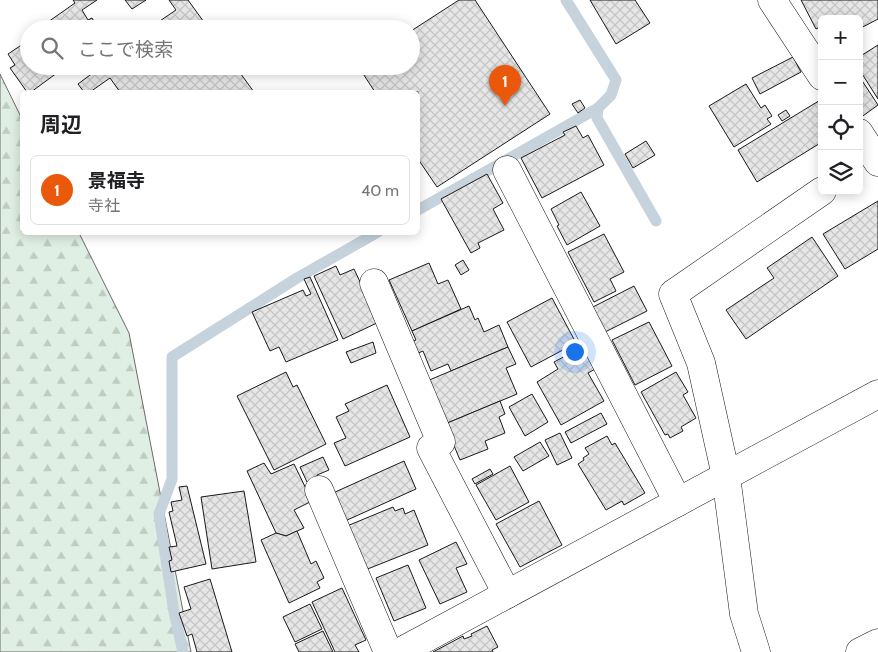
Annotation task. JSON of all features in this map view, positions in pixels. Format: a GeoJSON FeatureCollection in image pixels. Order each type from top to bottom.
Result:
{"type":"FeatureCollection","features":[{"type":"Feature","properties":{"kind":"street"},"geometry":{"type":"LineString","coordinates":[[772,0],[818,70]]}},
{"type":"Feature","properties":{"kind":"street"},"geometry":{"type":"LineString","coordinates":[[863,141],[872,158]]}},
{"type":"Feature","properties":{"kind":"street"},"geometry":{"type":"LineString","coordinates":[[507,170],[678,502]]}},
{"type":"Feature","properties":{"kind":"street"},"geometry":{"type":"LineString","coordinates":[[756,652],[744,614],[726,476],[701,363],[672,294],[818,194]]}},
{"type":"Feature","properties":{"kind":"street"},"geometry":{"type":"LineString","coordinates":[[374,282],[441,442],[431,448],[507,594]]}},
{"type":"Feature","properties":{"kind":"street"},"geometry":{"type":"LineString","coordinates":[[400,652],[878,394]]}},
{"type":"Feature","properties":{"kind":"street"},"geometry":{"type":"LineString","coordinates":[[319,490],[388,652]]}},
{"type":"Feature","properties":{"kind":"street"},"geometry":{"type":"LineString","coordinates":[[860,652],[878,642]]}},
{"type":"Feature","properties":{"kind":"green space"},"geometry":{"type":"Polygon","coordinates":[[[0,74],[20,115],[20,235],[80,235],[129,333],[191,652],[0,652],[0,74]]]}},
{"type":"Feature","properties":{"kind":"building"},"geometry":{"type":"Polygon","coordinates":[[[73,0],[97,0],[82,10],[88,20],[51,20],[75,3],[73,0]]]}},
{"type":"Feature","properties":{"kind":"building"},"geometry":{"type":"Polygon","coordinates":[[[125,0],[146,0],[132,9],[125,0]]]}},
{"type":"Feature","properties":{"kind":"building"},"geometry":{"type":"Polygon","coordinates":[[[169,0],[188,0],[202,20],[161,20],[176,10],[169,0]]]}},
{"type":"Feature","properties":{"kind":"building"},"geometry":{"type":"Polygon","coordinates":[[[459,0],[475,0],[550,114],[437,187],[420,162],[420,90],[374,90],[364,75],[420,75],[420,25],[459,0]]]}},
{"type":"Feature","properties":{"kind":"building"},"geometry":{"type":"Polygon","coordinates":[[[590,0],[635,0],[650,23],[616,44],[590,0]]]}},
{"type":"Feature","properties":{"kind":"building"},"geometry":{"type":"Polygon","coordinates":[[[801,0],[878,0],[878,19],[863,27],[863,15],[818,15],[818,28],[816,29],[801,0]]]}},
{"type":"Feature","properties":{"kind":"building"},"geometry":{"type":"Polygon","coordinates":[[[878,45],[878,99],[863,75],[863,54],[878,45]]]}},
{"type":"Feature","properties":{"kind":"building"},"geometry":{"type":"Polygon","coordinates":[[[20,46],[20,75],[54,75],[34,90],[26,90],[10,68],[15,65],[8,54],[20,46]]]}},
{"type":"Feature","properties":{"kind":"building"},"geometry":{"type":"Polygon","coordinates":[[[793,57],[801,72],[760,94],[752,78],[793,57]]]}},
{"type":"Feature","properties":{"kind":"building"},"geometry":{"type":"Polygon","coordinates":[[[90,75],[242,75],[253,90],[119,90],[110,78],[93,90],[82,90],[78,84],[90,75]]]}},
{"type":"Feature","properties":{"kind":"building"},"geometry":{"type":"Polygon","coordinates":[[[863,82],[878,105],[863,116],[863,82]]]}},
{"type":"Feature","properties":{"kind":"building"},"geometry":{"type":"Polygon","coordinates":[[[746,84],[761,108],[765,105],[772,116],[767,119],[771,124],[734,147],[709,106],[746,84]]]}},
{"type":"Feature","properties":{"kind":"building"},"geometry":{"type":"Polygon","coordinates":[[[580,100],[585,108],[578,113],[572,104],[580,100]]]}},
{"type":"Feature","properties":{"kind":"building"},"geometry":{"type":"Polygon","coordinates":[[[818,101],[818,144],[757,182],[738,150],[818,101]]]}},
{"type":"Feature","properties":{"kind":"building"},"geometry":{"type":"Polygon","coordinates":[[[786,110],[790,116],[782,121],[778,115],[786,110]]]}},
{"type":"Feature","properties":{"kind":"building"},"geometry":{"type":"Polygon","coordinates":[[[576,126],[583,138],[588,135],[604,165],[542,198],[521,158],[565,135],[563,132],[576,126]]]}},
{"type":"Feature","properties":{"kind":"building"},"geometry":{"type":"Polygon","coordinates":[[[646,141],[655,155],[633,168],[625,154],[646,141]]]}},
{"type":"Feature","properties":{"kind":"building"},"geometry":{"type":"Polygon","coordinates":[[[487,174],[503,203],[493,209],[504,230],[478,243],[480,248],[471,253],[441,199],[487,174]]]}},
{"type":"Feature","properties":{"kind":"building"},"geometry":{"type":"Polygon","coordinates":[[[581,192],[600,226],[567,245],[551,209],[581,192]]]}},
{"type":"Feature","properties":{"kind":"building"},"geometry":{"type":"Polygon","coordinates":[[[878,201],[878,249],[845,269],[823,234],[878,201]]]}},
{"type":"Feature","properties":{"kind":"building"},"geometry":{"type":"Polygon","coordinates":[[[604,234],[624,272],[610,279],[616,291],[594,302],[568,252],[604,234]]]}},
{"type":"Feature","properties":{"kind":"building"},"geometry":{"type":"Polygon","coordinates":[[[812,237],[838,276],[746,339],[726,310],[774,278],[767,268],[812,237]]]}},
{"type":"Feature","properties":{"kind":"building"},"geometry":{"type":"Polygon","coordinates":[[[463,260],[469,270],[461,275],[455,265],[463,260]]]}},
{"type":"Feature","properties":{"kind":"building"},"geometry":{"type":"Polygon","coordinates":[[[429,263],[438,284],[448,280],[461,309],[412,331],[389,280],[429,263]]]}},
{"type":"Feature","properties":{"kind":"building"},"geometry":{"type":"Polygon","coordinates":[[[336,266],[340,275],[354,269],[379,322],[343,339],[314,276],[336,266]]]}},
{"type":"Feature","properties":{"kind":"building"},"geometry":{"type":"Polygon","coordinates":[[[310,277],[338,340],[286,362],[279,347],[270,351],[252,312],[303,290],[306,296],[311,294],[304,279],[310,277]]]}},
{"type":"Feature","properties":{"kind":"building"},"geometry":{"type":"Polygon","coordinates":[[[634,286],[647,311],[603,333],[591,308],[634,286]]]}},
{"type":"Feature","properties":{"kind":"building"},"geometry":{"type":"Polygon","coordinates":[[[552,298],[576,343],[531,367],[507,322],[552,298]]]}},
{"type":"Feature","properties":{"kind":"building"},"geometry":{"type":"Polygon","coordinates":[[[469,306],[475,320],[478,318],[484,332],[499,325],[508,347],[451,371],[448,364],[431,371],[423,351],[416,354],[411,342],[416,340],[412,331],[469,306]]]}},
{"type":"Feature","properties":{"kind":"building"},"geometry":{"type":"Polygon","coordinates":[[[649,322],[672,366],[635,385],[612,340],[649,322]]]}},
{"type":"Feature","properties":{"kind":"building"},"geometry":{"type":"Polygon","coordinates":[[[373,342],[376,353],[351,363],[346,352],[373,342]]]}},
{"type":"Feature","properties":{"kind":"building"},"geometry":{"type":"Polygon","coordinates":[[[584,346],[597,368],[588,373],[604,401],[561,425],[537,382],[558,369],[554,362],[584,346]]]}},
{"type":"Feature","properties":{"kind":"building"},"geometry":{"type":"Polygon","coordinates":[[[508,347],[516,364],[506,368],[517,394],[445,424],[427,381],[508,347]]]}},
{"type":"Feature","properties":{"kind":"building"},"geometry":{"type":"Polygon","coordinates":[[[286,372],[293,387],[297,385],[326,444],[274,470],[237,396],[286,372]]]}},
{"type":"Feature","properties":{"kind":"building"},"geometry":{"type":"Polygon","coordinates":[[[676,372],[688,392],[683,395],[696,418],[681,427],[683,431],[670,438],[668,434],[665,435],[641,392],[676,372]]]}},
{"type":"Feature","properties":{"kind":"building"},"geometry":{"type":"Polygon","coordinates":[[[387,385],[410,437],[345,466],[334,443],[346,438],[336,417],[349,411],[345,404],[387,385]]]}},
{"type":"Feature","properties":{"kind":"building"},"geometry":{"type":"Polygon","coordinates":[[[532,394],[548,422],[525,436],[509,407],[532,394]]]}},
{"type":"Feature","properties":{"kind":"building"},"geometry":{"type":"Polygon","coordinates":[[[500,401],[505,414],[499,417],[505,433],[485,441],[488,449],[460,460],[445,424],[500,401]]]}},
{"type":"Feature","properties":{"kind":"building"},"geometry":{"type":"Polygon","coordinates":[[[601,413],[607,424],[571,443],[565,432],[601,413]]]}},
{"type":"Feature","properties":{"kind":"building"},"geometry":{"type":"Polygon","coordinates":[[[560,433],[572,458],[557,465],[545,440],[560,433]]]}},
{"type":"Feature","properties":{"kind":"building"},"geometry":{"type":"Polygon","coordinates":[[[607,436],[612,445],[615,443],[645,493],[624,505],[622,501],[606,510],[578,464],[589,454],[585,448],[607,436]]]}},
{"type":"Feature","properties":{"kind":"building"},"geometry":{"type":"Polygon","coordinates":[[[540,442],[549,456],[523,471],[514,457],[540,442]]]}},
{"type":"Feature","properties":{"kind":"building"},"geometry":{"type":"Polygon","coordinates":[[[323,457],[329,470],[317,475],[318,478],[307,482],[300,467],[323,457]]]}},
{"type":"Feature","properties":{"kind":"building"},"geometry":{"type":"Polygon","coordinates":[[[404,461],[416,489],[345,521],[333,493],[404,461]]]}},
{"type":"Feature","properties":{"kind":"building"},"geometry":{"type":"Polygon","coordinates":[[[264,463],[271,474],[294,464],[312,501],[294,510],[304,528],[286,536],[276,533],[247,471],[264,463]]]}},
{"type":"Feature","properties":{"kind":"building"},"geometry":{"type":"Polygon","coordinates":[[[510,466],[529,502],[496,520],[476,485],[510,466]]]}},
{"type":"Feature","properties":{"kind":"building"},"geometry":{"type":"Polygon","coordinates":[[[490,469],[493,474],[475,484],[472,479],[490,469]]]}},
{"type":"Feature","properties":{"kind":"building"},"geometry":{"type":"Polygon","coordinates":[[[187,486],[206,564],[171,572],[169,561],[172,560],[169,547],[177,546],[169,512],[173,511],[171,502],[182,500],[179,487],[187,486]]]}},
{"type":"Feature","properties":{"kind":"building"},"geometry":{"type":"Polygon","coordinates":[[[244,491],[256,562],[212,569],[201,497],[244,491]]]}},
{"type":"Feature","properties":{"kind":"building"},"geometry":{"type":"Polygon","coordinates":[[[539,501],[562,545],[520,567],[496,524],[539,501]]]}},
{"type":"Feature","properties":{"kind":"building"},"geometry":{"type":"Polygon","coordinates":[[[393,507],[395,511],[403,508],[405,514],[414,510],[428,545],[365,570],[347,526],[393,507]]]}},
{"type":"Feature","properties":{"kind":"building"},"geometry":{"type":"Polygon","coordinates":[[[297,531],[311,564],[316,561],[324,578],[317,582],[320,588],[289,603],[261,540],[276,533],[286,536],[297,531]]]}},
{"type":"Feature","properties":{"kind":"building"},"geometry":{"type":"Polygon","coordinates":[[[456,542],[467,564],[456,568],[467,592],[440,604],[419,560],[456,542]]]}},
{"type":"Feature","properties":{"kind":"building"},"geometry":{"type":"Polygon","coordinates":[[[408,565],[426,608],[394,621],[376,578],[408,565]]]}},
{"type":"Feature","properties":{"kind":"building"},"geometry":{"type":"Polygon","coordinates":[[[210,579],[232,652],[197,652],[192,634],[187,636],[179,613],[191,609],[184,587],[210,579]]]}},
{"type":"Feature","properties":{"kind":"building"},"geometry":{"type":"Polygon","coordinates":[[[342,588],[366,640],[355,645],[359,652],[335,652],[312,602],[342,588]]]}},
{"type":"Feature","properties":{"kind":"building"},"geometry":{"type":"Polygon","coordinates":[[[310,604],[322,629],[295,642],[283,617],[310,604]]]}},
{"type":"Feature","properties":{"kind":"building"},"geometry":{"type":"Polygon","coordinates":[[[487,626],[498,647],[492,650],[493,652],[433,652],[463,636],[464,639],[472,636],[471,634],[487,626]]]}},
{"type":"Feature","properties":{"kind":"building"},"geometry":{"type":"Polygon","coordinates":[[[323,631],[333,652],[299,652],[295,644],[323,631]]]}},
{"type":"Feature","properties":{"kind":"waterway"},"geometry":{"type":"LineString","coordinates":[[566,0],[616,80],[611,95],[598,108],[597,118],[656,221]]}},
{"type":"Feature","properties":{"kind":"waterway"},"geometry":{"type":"LineString","coordinates":[[420,209],[598,108]]}},
{"type":"Feature","properties":{"kind":"waterway"},"geometry":{"type":"LineString","coordinates":[[183,652],[174,612],[159,514],[172,479],[172,357],[297,278],[373,235]]}},
{"type":"Feature","properties":{"kind":"place","name":"景福寺"},"geometry":{"type":"Point","coordinates":[505,106]}}]}
